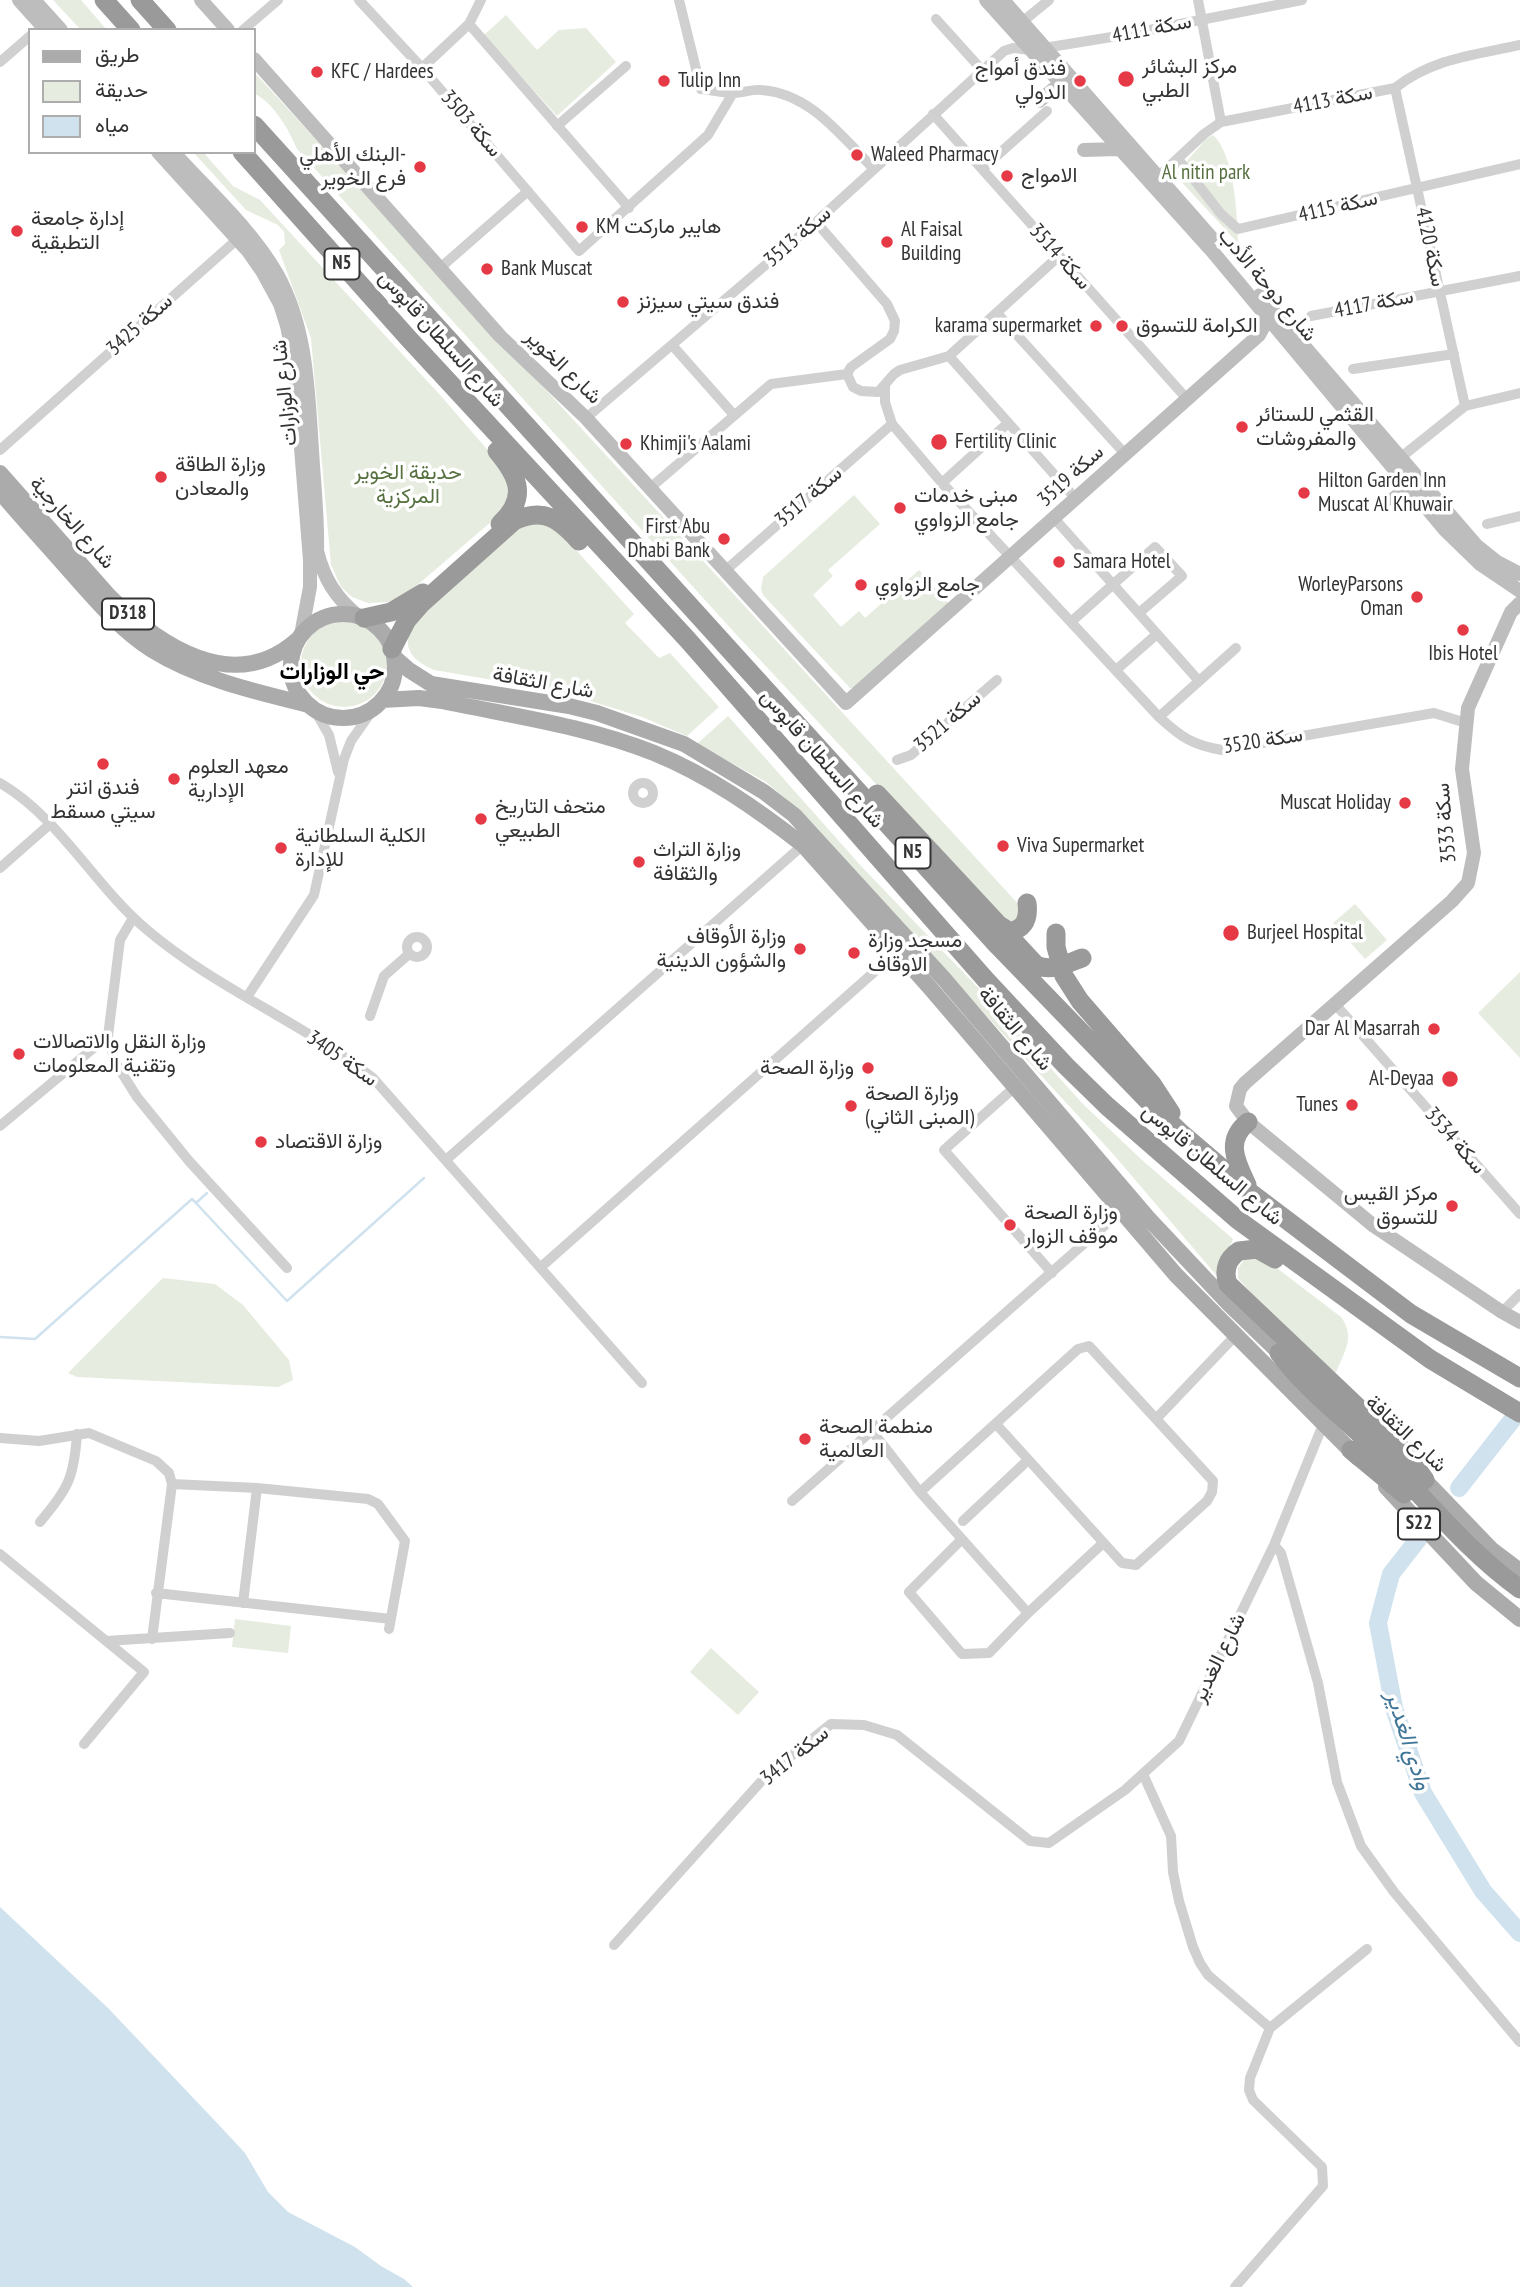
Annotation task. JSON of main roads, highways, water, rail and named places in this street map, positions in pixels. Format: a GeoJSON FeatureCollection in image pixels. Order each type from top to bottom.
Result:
{"type":"FeatureCollection","features":[{"type":"Feature","properties":{"kind":"highway"},"geometry":{"type":"LineString","coordinates":[[104,0],[129,28]]}},
{"type":"Feature","properties":{"kind":"highway"},"geometry":{"type":"LineString","coordinates":[[140,0],[165,28]]}},
{"type":"Feature","properties":{"kind":"highway","name":"شارع السلطان قابوس"},"geometry":{"type":"LineString","coordinates":[[256,127],[998,946],[1118,1071],[1181,1133],[1251,1193],[1411,1314],[1519,1377]]}},
{"type":"Feature","properties":{"kind":"highway","name":"شارع السلطان قابوس"},"geometry":{"type":"LineString","coordinates":[[244,154],[442,375],[687,639],[985,979],[1066,1066],[1107,1106],[1238,1220],[1430,1359],[1520,1413]]}},
{"type":"Feature","properties":{"kind":"highway"},"geometry":{"type":"LineString","coordinates":[[361,617],[403,606],[425,591],[509,516],[517,498],[518,489],[512,470],[454,401],[442,375]]}},
{"type":"Feature","properties":{"kind":"highway"},"geometry":{"type":"LineString","coordinates":[[393,653],[401,629],[421,604],[514,521],[534,514],[544,515],[563,524],[652,619],[687,639]]}},
{"type":"Feature","properties":{"kind":"highway"},"geometry":{"type":"LineString","coordinates":[[748,670],[876,792],[1036,965],[1046,969],[1060,967],[1082,958]]}},
{"type":"Feature","properties":{"kind":"highway"},"geometry":{"type":"LineString","coordinates":[[996,923],[1010,932],[1017,930],[1025,924],[1027,903]]}},
{"type":"Feature","properties":{"kind":"highway"},"geometry":{"type":"LineString","coordinates":[[1056,933],[1060,967],[1080,1001],[1161,1097],[1181,1133]]}},
{"type":"Feature","properties":{"kind":"highway"},"geometry":{"type":"LineString","coordinates":[[1242,1114],[1233,1147],[1236,1162],[1251,1193]]}},
{"type":"Feature","properties":{"kind":"highway"},"geometry":{"type":"LineString","coordinates":[[1308,1272],[1292,1269],[1264,1252],[1251,1248],[1234,1254],[1227,1263],[1226,1274],[1231,1289],[1407,1454],[1425,1480]]}},
{"type":"Feature","properties":{"kind":"highway"},"geometry":{"type":"LineString","coordinates":[[1279,1353],[1299,1377],[1378,1451],[1487,1562],[1520,1589]]}},
{"type":"Feature","properties":{"kind":"highway"},"geometry":{"type":"LineString","coordinates":[[1324,1422],[1330,1418],[1338,1419],[1369,1447],[1378,1451]]}},
{"type":"Feature","properties":{"kind":"highway"},"geometry":{"type":"LineString","coordinates":[[1351,1450],[1393,1484],[1491,1582],[1520,1604]]}},
{"type":"Feature","properties":{"kind":"main road","name":"شارع الخارجية"},"geometry":{"type":"LineString","coordinates":[[0,473],[110,597],[143,626],[170,644],[200,658],[220,664],[242,666],[264,662],[284,652],[299,638]]}},
{"type":"Feature","properties":{"kind":"main road","name":"شارع الخارجية"},"geometry":{"type":"LineString","coordinates":[[0,492],[116,622],[143,643],[173,661],[237,686],[312,707]]}},
{"type":"Feature","properties":{"kind":"main road","name":"D318"},"geometry":{"type":"LineString","coordinates":[[299,638],[323,617],[335,614],[361,617]]}},
{"type":"Feature","properties":{"kind":"main road"},"geometry":{"type":"LineString","coordinates":[[361,617],[381,631],[393,653],[393,680],[378,704]]}},
{"type":"Feature","properties":{"kind":"main road"},"geometry":{"type":"LineString","coordinates":[[299,638],[293,651],[292,674],[301,696],[312,707]]}},
{"type":"Feature","properties":{"kind":"main road","name":"شارع الثقافة"},"geometry":{"type":"LineString","coordinates":[[393,653],[409,670],[431,684],[569,706],[607,716],[684,744],[772,798],[814,834],[944,979],[1147,1217],[1210,1286],[1308,1379],[1376,1431],[1492,1550],[1520,1571]]}},
{"type":"Feature","properties":{"kind":"main road","name":"شارع الثقافة"},"geometry":{"type":"LineString","coordinates":[[378,704],[419,698],[442,701],[594,733],[672,761],[756,809],[803,845],[1016,1086],[1176,1275],[1324,1422]]}},
{"type":"Feature","properties":{"kind":"main road","name":"D318"},"geometry":{"type":"LineString","coordinates":[[312,707],[329,716],[341,718],[363,714],[378,704]]}},
{"type":"Feature","properties":{"kind":"main road"},"geometry":{"type":"LineString","coordinates":[[772,798],[801,831],[803,845],[814,844],[889,918]]}},
{"type":"Feature","properties":{"kind":"main road","name":"S22"},"geometry":{"type":"LineString","coordinates":[[1324,1422],[1476,1583],[1520,1619]]}},
{"type":"Feature","properties":{"kind":"main road"},"geometry":{"type":"LineString","coordinates":[[1466,1522],[1491,1545],[1520,1562]]}},
{"type":"Feature","properties":{"kind":"water"},"geometry":{"type":"Polygon","coordinates":[[[0,1907],[108,2008],[218,2124],[245,2153],[268,2192],[288,2212],[355,2247],[413,2287],[0,2287],[0,1907]]]}},
{"type":"Feature","properties":{"kind":"waterway"},"geometry":{"type":"LineString","coordinates":[[196,1203],[287,1301],[424,1178]]}},
{"type":"Feature","properties":{"kind":"waterway"},"geometry":{"type":"LineString","coordinates":[[0,1337],[35,1339],[192,1199],[196,1203],[207,1193]]}},
{"type":"Feature","properties":{"kind":"waterway","name":"وادي الغدير"},"geometry":{"type":"LineString","coordinates":[[1459,1488],[1516,1415]]}},
{"type":"Feature","properties":{"kind":"waterway","name":"وادي الغدير"},"geometry":{"type":"LineString","coordinates":[[1423,1533],[1391,1574],[1378,1623],[1394,1708],[1423,1793],[1483,1891],[1520,1933]]}},
{"type":"Feature","properties":{"kind":"place","name":"KFC / Hardees"},"geometry":{"type":"Point","coordinates":[317,72]}},
{"type":"Feature","properties":{"kind":"place","name":"مركز البشائر الطبي"},"geometry":{"type":"Point","coordinates":[1126,79]}},
{"type":"Feature","properties":{"kind":"place","name":"Tulip Inn"},"geometry":{"type":"Point","coordinates":[664,81]}},
{"type":"Feature","properties":{"kind":"place","name":"فندق أمواج الدولي"},"geometry":{"type":"Point","coordinates":[1080,81]}},
{"type":"Feature","properties":{"kind":"place","name":"Waleed Pharmacy"},"geometry":{"type":"Point","coordinates":[857,155]}},
{"type":"Feature","properties":{"kind":"place","name":"البنك الأهلي- فرع الخوير"},"geometry":{"type":"Point","coordinates":[420,167]}},
{"type":"Feature","properties":{"kind":"place","name":"الامواج"},"geometry":{"type":"Point","coordinates":[1007,176]}},
{"type":"Feature","properties":{"kind":"place","name":"KM هايبر ماركت"},"geometry":{"type":"Point","coordinates":[582,227]}},
{"type":"Feature","properties":{"kind":"place","name":"إدارة جامعة التطبقية"},"geometry":{"type":"Point","coordinates":[17,231]}},
{"type":"Feature","properties":{"kind":"place","name":"Al Faisal Building"},"geometry":{"type":"Point","coordinates":[887,242]}},
{"type":"Feature","properties":{"kind":"place","name":"Bank Muscat"},"geometry":{"type":"Point","coordinates":[487,269]}},
{"type":"Feature","properties":{"kind":"place","name":"فندق سيتي سيزنز"},"geometry":{"type":"Point","coordinates":[623,302]}},
{"type":"Feature","properties":{"kind":"place","name":"karama supermarket"},"geometry":{"type":"Point","coordinates":[1096,326]}},
{"type":"Feature","properties":{"kind":"place","name":"الكرامة للتسوق"},"geometry":{"type":"Point","coordinates":[1122,326]}},
{"type":"Feature","properties":{"kind":"place","name":"القثمي للستائر والمفروشات"},"geometry":{"type":"Point","coordinates":[1242,427]}},
{"type":"Feature","properties":{"kind":"place","name":"Fertility Clinic"},"geometry":{"type":"Point","coordinates":[939,442]}},
{"type":"Feature","properties":{"kind":"place","name":"Khimji's Aalami"},"geometry":{"type":"Point","coordinates":[626,444]}},
{"type":"Feature","properties":{"kind":"place","name":"وزارة الطاقة والمعادن"},"geometry":{"type":"Point","coordinates":[161,477]}},
{"type":"Feature","properties":{"kind":"place","name":"Hilton Garden Inn Muscat Al Khuwair"},"geometry":{"type":"Point","coordinates":[1304,493]}},
{"type":"Feature","properties":{"kind":"place","name":"مبنى خدمات جامع الزواوي"},"geometry":{"type":"Point","coordinates":[900,508]}},
{"type":"Feature","properties":{"kind":"place","name":"First Abu Dhabi Bank"},"geometry":{"type":"Point","coordinates":[724,539]}},
{"type":"Feature","properties":{"kind":"place","name":"Samara Hotel"},"geometry":{"type":"Point","coordinates":[1059,562]}},
{"type":"Feature","properties":{"kind":"place","name":"جامع الزواوي"},"geometry":{"type":"Point","coordinates":[861,585]}},
{"type":"Feature","properties":{"kind":"place","name":"WorleyParsons Oman"},"geometry":{"type":"Point","coordinates":[1417,597]}},
{"type":"Feature","properties":{"kind":"place","name":"Ibis Hotel"},"geometry":{"type":"Point","coordinates":[1463,630]}},
{"type":"Feature","properties":{"kind":"place","name":"فندق انتر سيتي مسقط"},"geometry":{"type":"Point","coordinates":[103,764]}},
{"type":"Feature","properties":{"kind":"place","name":"معهد العلوم الإدارية"},"geometry":{"type":"Point","coordinates":[174,779]}},
{"type":"Feature","properties":{"kind":"place","name":"Muscat Holiday"},"geometry":{"type":"Point","coordinates":[1405,803]}},
{"type":"Feature","properties":{"kind":"place","name":"متحف التاريخ الطبيعي"},"geometry":{"type":"Point","coordinates":[481,819]}},
{"type":"Feature","properties":{"kind":"place","name":"Viva Supermarket"},"geometry":{"type":"Point","coordinates":[1003,846]}},
{"type":"Feature","properties":{"kind":"place","name":"الكلية السلطانية للإدارة"},"geometry":{"type":"Point","coordinates":[281,848]}},
{"type":"Feature","properties":{"kind":"place","name":"وزارة التراث والثقافة"},"geometry":{"type":"Point","coordinates":[639,862]}},
{"type":"Feature","properties":{"kind":"place","name":"Burjeel Hospital"},"geometry":{"type":"Point","coordinates":[1231,933]}},
{"type":"Feature","properties":{"kind":"place","name":"وزارة الأوقاف والشؤون الدينية"},"geometry":{"type":"Point","coordinates":[800,949]}},
{"type":"Feature","properties":{"kind":"place","name":"مسجد وزارة الاوقاف"},"geometry":{"type":"Point","coordinates":[854,953]}},
{"type":"Feature","properties":{"kind":"place","name":"Dar Al Masarrah"},"geometry":{"type":"Point","coordinates":[1434,1029]}},
{"type":"Feature","properties":{"kind":"place","name":"وزارة النقل والاتصالات وتقنية المعلومات"},"geometry":{"type":"Point","coordinates":[19,1054]}},
{"type":"Feature","properties":{"kind":"place","name":"وزارة الصحة"},"geometry":{"type":"Point","coordinates":[868,1068]}},
{"type":"Feature","properties":{"kind":"place","name":"Al-Deyaa"},"geometry":{"type":"Point","coordinates":[1450,1079]}},
{"type":"Feature","properties":{"kind":"place","name":"Tunes"},"geometry":{"type":"Point","coordinates":[1352,1105]}},
{"type":"Feature","properties":{"kind":"place","name":"وزارة الصحة (المبنى الثاني)"},"geometry":{"type":"Point","coordinates":[851,1106]}},
{"type":"Feature","properties":{"kind":"place","name":"وزارة الاقتصاد"},"geometry":{"type":"Point","coordinates":[261,1142]}},
{"type":"Feature","properties":{"kind":"place","name":"مركز القيس للتسوق"},"geometry":{"type":"Point","coordinates":[1452,1206]}},
{"type":"Feature","properties":{"kind":"place","name":"وزارة الصحة موقف الزوار"},"geometry":{"type":"Point","coordinates":[1010,1225]}},
{"type":"Feature","properties":{"kind":"place","name":"منطمة الصحة العالمية"},"geometry":{"type":"Point","coordinates":[805,1439]}},
{"type":"Feature","properties":{"kind":"district","name":"حي الوزارات"},"geometry":{"type":"Point","coordinates":[332,672]}},
{"type":"Feature","properties":{"kind":"park label","name":"Al nitin park"},"geometry":{"type":"Point","coordinates":[1206,173]}},
{"type":"Feature","properties":{"kind":"park label","name":"حديقة الخوير المركزية"},"geometry":{"type":"Point","coordinates":[408,485]}}]}
